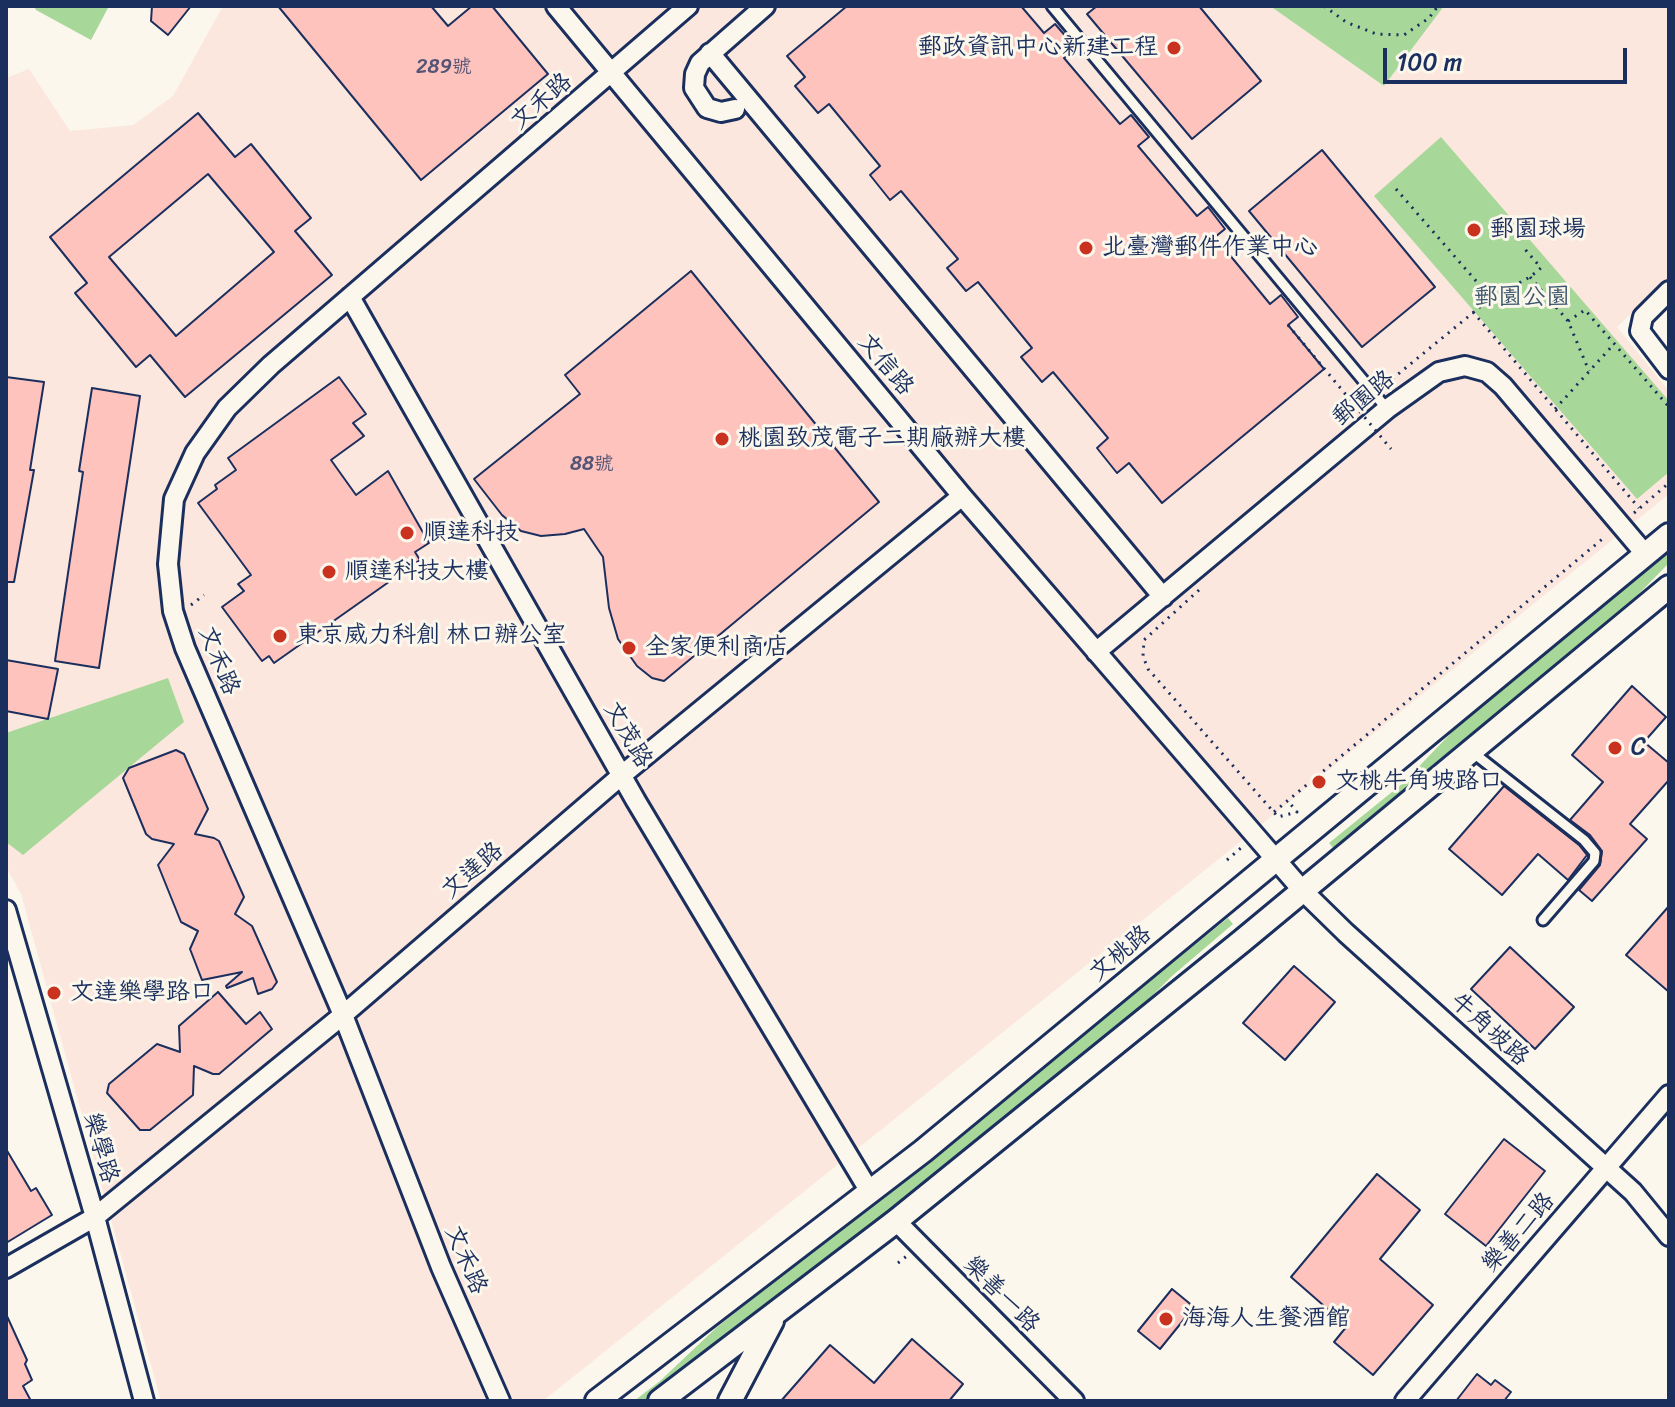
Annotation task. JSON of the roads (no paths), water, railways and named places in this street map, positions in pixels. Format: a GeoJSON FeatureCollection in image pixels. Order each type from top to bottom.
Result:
{"type":"FeatureCollection","features":[{"type":"Feature","properties":{"kind":"street","name":"文信路"},"geometry":{"type":"LineString","coordinates":[[556,6],[962,496],[1276,860]]}},
{"type":"Feature","properties":{"kind":"street","name":"文禾路"},"geometry":{"type":"LineString","coordinates":[[500,1401],[441,1267],[343,1015],[185,648],[173,611],[168,564],[174,499],[195,453],[227,408],[260,375],[688,6]]}},
{"type":"Feature","properties":{"kind":"street"},"geometry":{"type":"LineString","coordinates":[[735,109],[721,112],[707,108],[694,88],[695,74],[710,53],[765,6]]}},
{"type":"Feature","properties":{"kind":"street"},"geometry":{"type":"LineString","coordinates":[[710,53],[1163,597]]}},
{"type":"Feature","properties":{"kind":"street"},"geometry":{"type":"LineString","coordinates":[[1669,291],[1643,317],[1640,331],[1669,369]]}},
{"type":"Feature","properties":{"kind":"street","name":"文茂路"},"geometry":{"type":"LineString","coordinates":[[350,297],[622,775],[870,1192]]}},
{"type":"Feature","properties":{"kind":"street","name":"郵園路"},"geometry":{"type":"LineString","coordinates":[[1096,652],[1389,418],[1439,372],[1465,366],[1487,372],[1503,386],[1646,555]]}},
{"type":"Feature","properties":{"kind":"street","name":"文達路"},"geometry":{"type":"LineString","coordinates":[[6,1268],[95,1217],[343,1015],[622,775],[962,496]]}},
{"type":"Feature","properties":{"kind":"street","name":"文桃路"},"geometry":{"type":"LineString","coordinates":[[597,1401],[870,1192],[1669,535]]}},
{"type":"Feature","properties":{"kind":"street"},"geometry":{"type":"LineString","coordinates":[[660,1401],[896,1221],[1303,891],[1669,587]]}},
{"type":"Feature","properties":{"kind":"street","name":"牛角坡路"},"geometry":{"type":"LineString","coordinates":[[1276,860],[1346,933],[1633,1192],[1669,1236]]}},
{"type":"Feature","properties":{"kind":"street","name":"樂學路"},"geometry":{"type":"LineString","coordinates":[[6,910],[95,1217],[144,1401]]}},
{"type":"Feature","properties":{"kind":"street","name":"樂善二路"},"geometry":{"type":"LineString","coordinates":[[1405,1401],[1669,1095]]}},
{"type":"Feature","properties":{"kind":"street","name":"樂善一路"},"geometry":{"type":"LineString","coordinates":[[896,1221],[1074,1401]]}},
{"type":"Feature","properties":{"kind":"street"},"geometry":{"type":"LineString","coordinates":[[730,1401],[777,1312]]}},
{"type":"Feature","properties":{"kind":"lane"},"geometry":{"type":"LineString","coordinates":[[1052,6],[1389,418]]}},
{"type":"Feature","properties":{"kind":"lane"},"geometry":{"type":"LineString","coordinates":[[1471,751],[1584,840],[1595,853],[1594,861],[1543,920]]}},
{"type":"Feature","properties":{"kind":"place","name":"郵政資訊中心新建工程"},"geometry":{"type":"Point","coordinates":[1174,48]}},
{"type":"Feature","properties":{"kind":"place","name":"郵園球場"},"geometry":{"type":"Point","coordinates":[1474,230]}},
{"type":"Feature","properties":{"kind":"place","name":"北臺灣郵件作業中心"},"geometry":{"type":"Point","coordinates":[1086,248]}},
{"type":"Feature","properties":{"kind":"place","name":"桃園致茂電子二期廠辦大樓"},"geometry":{"type":"Point","coordinates":[722,439]}},
{"type":"Feature","properties":{"kind":"place","name":"順達科技"},"geometry":{"type":"Point","coordinates":[407,533]}},
{"type":"Feature","properties":{"kind":"place","name":"順達科技大樓"},"geometry":{"type":"Point","coordinates":[329,572]}},
{"type":"Feature","properties":{"kind":"place","name":"東京威力科創 林口辦公室"},"geometry":{"type":"Point","coordinates":[280,636]}},
{"type":"Feature","properties":{"kind":"place","name":"全家便利商店"},"geometry":{"type":"Point","coordinates":[629,648]}},
{"type":"Feature","properties":{"kind":"place","name":"C"},"geometry":{"type":"Point","coordinates":[1615,748]}},
{"type":"Feature","properties":{"kind":"place","name":"文桃牛角坡路口"},"geometry":{"type":"Point","coordinates":[1319,782]}},
{"type":"Feature","properties":{"kind":"place","name":"文達樂學路口"},"geometry":{"type":"Point","coordinates":[54,993]}},
{"type":"Feature","properties":{"kind":"place","name":"海海人生餐酒館"},"geometry":{"type":"Point","coordinates":[1166,1319]}},
{"type":"Feature","properties":{"kind":"park label","name":"郵園公園"},"geometry":{"type":"Point","coordinates":[1522,298]}}]}
